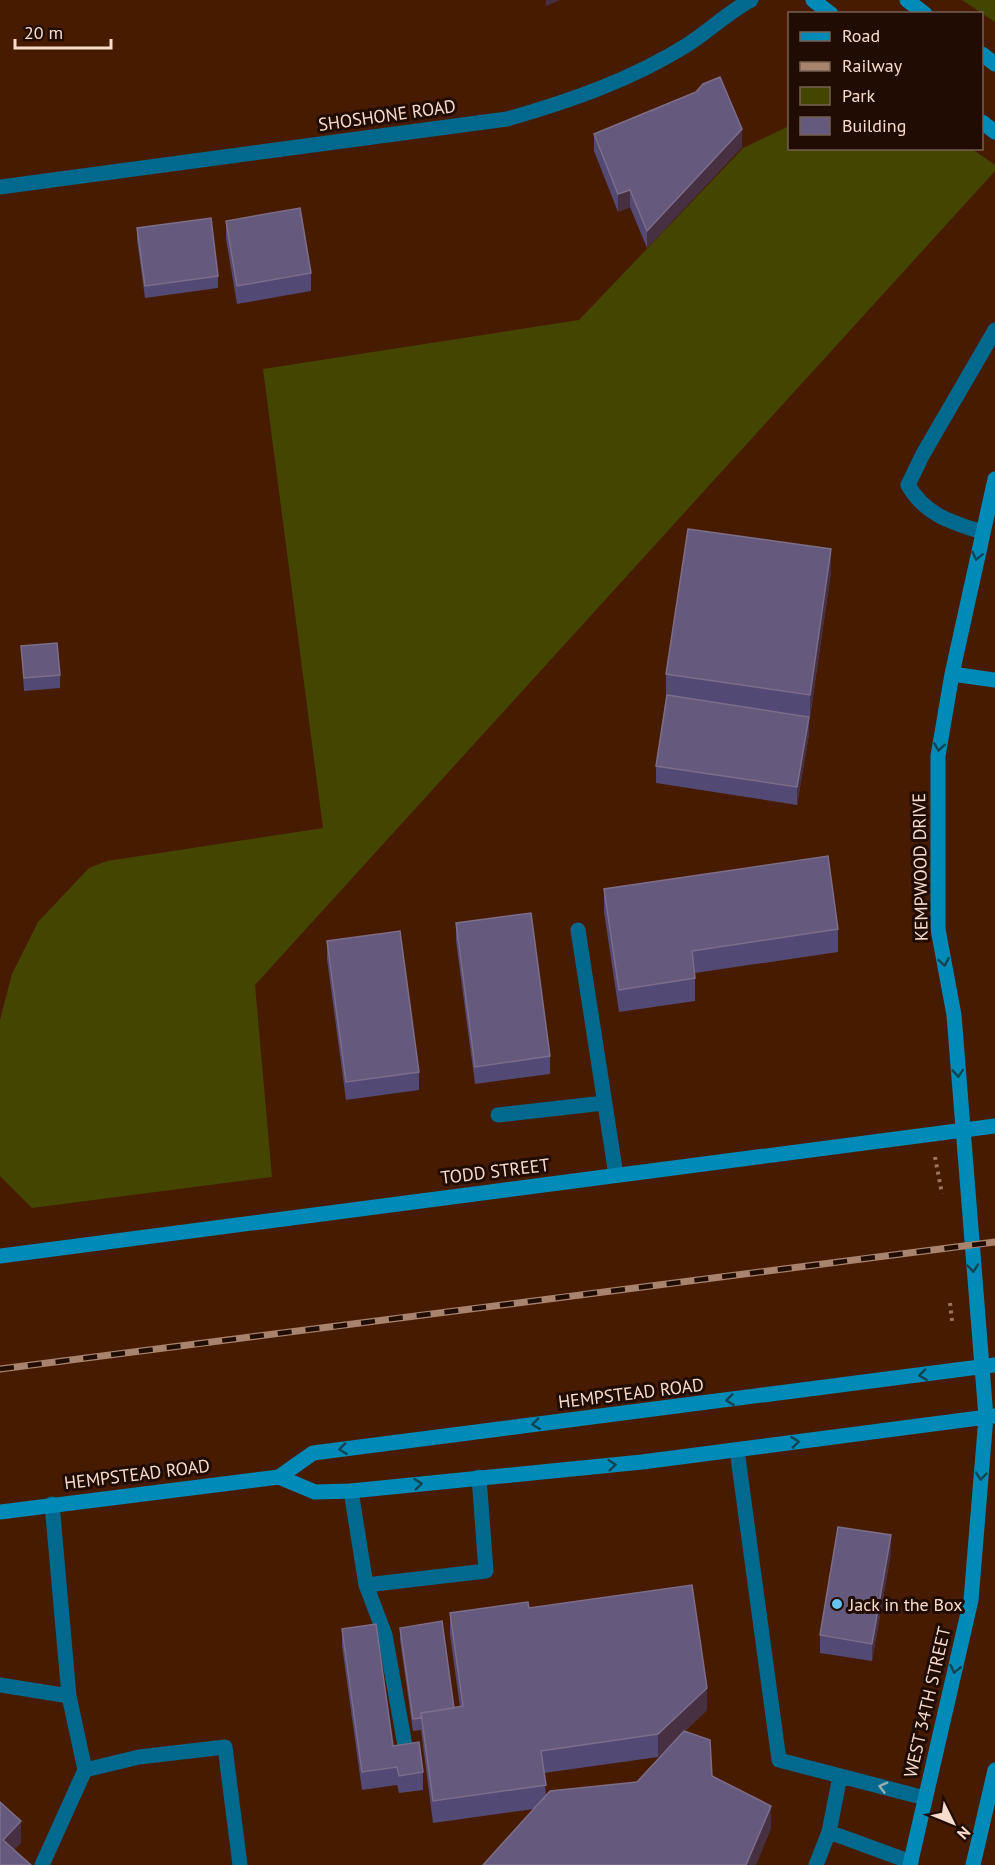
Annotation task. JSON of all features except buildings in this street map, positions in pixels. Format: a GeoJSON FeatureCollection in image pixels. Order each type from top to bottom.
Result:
{"type":"FeatureCollection","features":[{"type":"Feature","properties":{"kind":"main road"},"geometry":{"type":"LineString","coordinates":[[813,0],[828,12]]}},
{"type":"Feature","properties":{"kind":"main road"},"geometry":{"type":"LineString","coordinates":[[907,0],[923,12]]}},
{"type":"Feature","properties":{"kind":"main road","name":"KEMPWOOD DRIVE"},"geometry":{"type":"LineString","coordinates":[[988,1366],[962,1130],[954,1015],[938,929],[938,756],[952,674],[995,478]]}},
{"type":"Feature","properties":{"kind":"main road"},"geometry":{"type":"LineString","coordinates":[[952,674],[995,680]]}},
{"type":"Feature","properties":{"kind":"main road","name":"TODD STREET"},"geometry":{"type":"LineString","coordinates":[[0,1256],[995,1126]]}},
{"type":"Feature","properties":{"kind":"main road","name":"WEST 34TH STREET"},"geometry":{"type":"LineString","coordinates":[[910,1863],[971,1600],[990,1417],[988,1366]]}},
{"type":"Feature","properties":{"kind":"main road","name":"HEMPSTEAD ROAD"},"geometry":{"type":"LineString","coordinates":[[0,1512],[279,1477],[313,1453],[988,1366]]}},
{"type":"Feature","properties":{"kind":"main road","name":"HEMPSTEAD ROAD"},"geometry":{"type":"LineString","coordinates":[[279,1477],[315,1492],[351,1491],[642,1462],[990,1417]]}},
{"type":"Feature","properties":{"kind":"main road"},"geometry":{"type":"LineString","coordinates":[[973,1865],[995,1770]]}},
{"type":"Feature","properties":{"kind":"street","name":"SHOSHONE ROAD"},"geometry":{"type":"LineString","coordinates":[[0,187],[507,119],[570,101],[629,76],[685,46],[751,0]]}},
{"type":"Feature","properties":{"kind":"street"},"geometry":{"type":"LineString","coordinates":[[982,532],[936,516],[916,498],[908,485],[922,454],[995,330]]}},
{"type":"Feature","properties":{"kind":"street"},"geometry":{"type":"LineString","coordinates":[[578,930],[616,1175]]}},
{"type":"Feature","properties":{"kind":"street"},"geometry":{"type":"LineString","coordinates":[[498,1115],[604,1103]]}},
{"type":"Feature","properties":{"kind":"street"},"geometry":{"type":"LineString","coordinates":[[737,1450],[778,1760],[926,1798]]}},
{"type":"Feature","properties":{"kind":"street"},"geometry":{"type":"LineString","coordinates":[[366,1585],[486,1570],[479,1477]]}},
{"type":"Feature","properties":{"kind":"street"},"geometry":{"type":"LineString","coordinates":[[351,1491],[366,1585],[386,1635],[406,1751]]}},
{"type":"Feature","properties":{"kind":"street"},"geometry":{"type":"LineString","coordinates":[[42,1865],[85,1770],[69,1696],[52,1504]]}},
{"type":"Feature","properties":{"kind":"street"},"geometry":{"type":"LineString","coordinates":[[0,1685],[69,1696]]}},
{"type":"Feature","properties":{"kind":"street"},"geometry":{"type":"LineString","coordinates":[[85,1770],[139,1758],[225,1747],[240,1865]]}},
{"type":"Feature","properties":{"kind":"street"},"geometry":{"type":"LineString","coordinates":[[816,1865],[829,1832],[840,1776]]}},
{"type":"Feature","properties":{"kind":"street"},"geometry":{"type":"LineString","coordinates":[[829,1832],[910,1863]]}},
{"type":"Feature","properties":{"kind":"green space"},"geometry":{"type":"Polygon","coordinates":[[[962,0],[995,0],[995,22],[962,0]]]}},
{"type":"Feature","properties":{"kind":"green space"},"geometry":{"type":"Polygon","coordinates":[[[788,126],[788,150],[973,150],[995,165],[995,171],[255,985],[272,1177],[32,1208],[0,1176],[0,1020],[12,974],[38,922],[89,868],[107,861],[323,828],[263,369],[579,320],[743,148],[788,126]]]}},
{"type":"Feature","properties":{"kind":"railway"},"geometry":{"type":"LineString","coordinates":[[0,1369],[995,1242]]}},
{"type":"Feature","properties":{"kind":"place","name":"Jack in the Box"},"geometry":{"type":"Point","coordinates":[837,1604]}}]}
